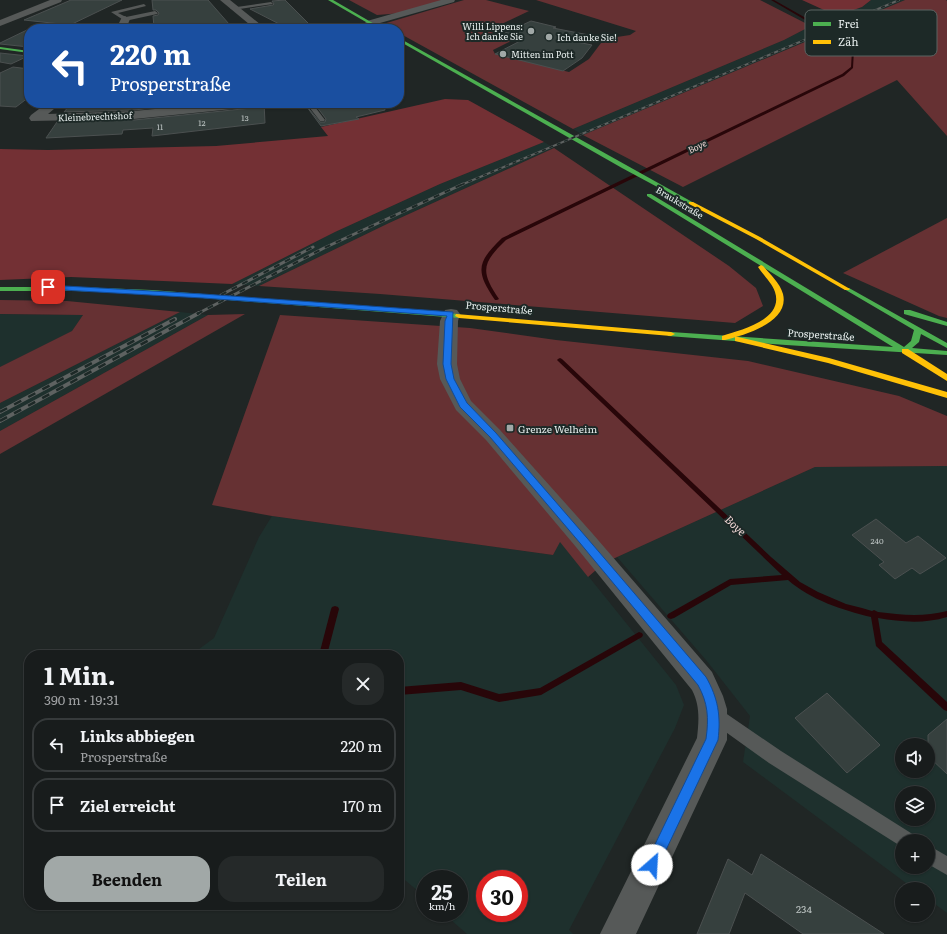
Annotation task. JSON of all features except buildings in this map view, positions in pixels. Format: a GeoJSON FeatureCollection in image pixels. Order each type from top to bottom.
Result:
{"type":"FeatureCollection","features":[{"type":"Feature","properties":{"kind":"main road"},"geometry":{"type":"LineString","coordinates":[[326,2],[359,24]]}},
{"type":"Feature","properties":{"kind":"main road","name":"Braukstraße"},"geometry":{"type":"LineString","coordinates":[[404,42],[624,167],[758,238],[869,300],[947,346]]}},
{"type":"Feature","properties":{"kind":"main road"},"geometry":{"type":"LineString","coordinates":[[0,48],[24,51]]}},
{"type":"Feature","properties":{"kind":"main road"},"geometry":{"type":"LineString","coordinates":[[404,52],[461,85]]}},
{"type":"Feature","properties":{"kind":"main road","name":"Braukstraße"},"geometry":{"type":"LineString","coordinates":[[643,192],[754,258],[947,378]]}},
{"type":"Feature","properties":{"kind":"main road"},"geometry":{"type":"LineString","coordinates":[[725,338],[765,323],[774,317],[779,309],[780,296],[776,287],[754,258]]}},
{"type":"Feature","properties":{"kind":"main road","name":"Prosperstraße"},"geometry":{"type":"LineString","coordinates":[[0,289],[48,287],[203,296],[451,314],[738,339],[947,353]]}},
{"type":"Feature","properties":{"kind":"main road"},"geometry":{"type":"LineString","coordinates":[[869,300],[947,324]]}},
{"type":"Feature","properties":{"kind":"main road"},"geometry":{"type":"LineString","coordinates":[[905,351],[913,345],[918,338],[918,329]]}},
{"type":"Feature","properties":{"kind":"main road"},"geometry":{"type":"LineString","coordinates":[[738,339],[829,361],[947,395]]}},
{"type":"Feature","properties":{"kind":"street"},"geometry":{"type":"LineString","coordinates":[[4,21],[56,0]]}},
{"type":"Feature","properties":{"kind":"street"},"geometry":{"type":"LineString","coordinates":[[224,0],[254,24]]}},
{"type":"Feature","properties":{"kind":"street"},"geometry":{"type":"LineString","coordinates":[[373,24],[451,0]]}},
{"type":"Feature","properties":{"kind":"street"},"geometry":{"type":"LineString","coordinates":[[4,21],[15,10],[15,5]]}},
{"type":"Feature","properties":{"kind":"street"},"geometry":{"type":"LineString","coordinates":[[123,24],[125,19]]}},
{"type":"Feature","properties":{"kind":"street","name":"Kleinebrechtshof"},"geometry":{"type":"LineString","coordinates":[[48,108],[35,118],[134,115],[203,108]]}},
{"type":"Feature","properties":{"kind":"street"},"geometry":{"type":"LineString","coordinates":[[451,314],[448,321],[447,364],[450,379],[463,405],[493,435],[702,681],[709,693],[713,705],[714,714],[712,740],[618,934]]}},
{"type":"Feature","properties":{"kind":"lane"},"geometry":{"type":"LineString","coordinates":[[233,8],[271,3]]}},
{"type":"Feature","properties":{"kind":"lane"},"geometry":{"type":"LineString","coordinates":[[144,5],[114,12],[125,19],[155,13]]}},
{"type":"Feature","properties":{"kind":"lane"},"geometry":{"type":"LineString","coordinates":[[313,108],[322,120]]}},
{"type":"Feature","properties":{"kind":"lane"},"geometry":{"type":"LineString","coordinates":[[714,714],[775,757],[897,834]]}},
{"type":"Feature","properties":{"kind":"lane"},"geometry":{"type":"LineString","coordinates":[[935,858],[947,866]]}},
{"type":"Feature","properties":{"kind":"shaded area"},"geometry":{"type":"Polygon","coordinates":[[[349,0],[446,0],[402,13],[377,15],[349,0]]]}},
{"type":"Feature","properties":{"kind":"shaded area"},"geometry":{"type":"Polygon","coordinates":[[[464,0],[486,0],[529,11],[487,31],[515,39],[493,50],[495,54],[569,72],[589,59],[604,39],[630,35],[636,31],[536,0],[760,0],[805,23],[805,29],[784,40],[573,129],[404,36],[404,24],[383,24],[464,0]]]}},
{"type":"Feature","properties":{"kind":"shaded area"},"geometry":{"type":"Polygon","coordinates":[[[802,0],[871,0],[862,7],[854,10],[824,10],[802,0]]]}},
{"type":"Feature","properties":{"kind":"shaded area"},"geometry":{"type":"Polygon","coordinates":[[[871,0],[905,0],[881,10],[854,10],[862,7],[871,0]]]}},
{"type":"Feature","properties":{"kind":"shaded area"},"geometry":{"type":"Polygon","coordinates":[[[905,0],[947,1],[947,136],[897,80],[683,187],[583,135],[805,42],[805,56],[937,56],[937,10],[881,10],[905,0]]]}},
{"type":"Feature","properties":{"kind":"shaded area"},"geometry":{"type":"Polygon","coordinates":[[[805,29],[805,42],[583,135],[573,129],[784,40],[805,29]]]}},
{"type":"Feature","properties":{"kind":"shaded area"},"geometry":{"type":"Polygon","coordinates":[[[445,99],[468,100],[544,142],[440,184],[335,232],[232,284],[71,277],[0,280],[0,149],[48,150],[216,146],[328,136],[321,127],[445,99]]]}},
{"type":"Feature","properties":{"kind":"shaded area"},"geometry":{"type":"Polygon","coordinates":[[[544,142],[554,148],[389,223],[259,286],[232,284],[335,232],[440,184],[544,142]]]}},
{"type":"Feature","properties":{"kind":"shaded area"},"geometry":{"type":"Polygon","coordinates":[[[554,148],[729,266],[756,288],[763,306],[735,323],[380,294],[259,286],[389,223],[554,148]]]}},
{"type":"Feature","properties":{"kind":"shaded area"},"geometry":{"type":"Polygon","coordinates":[[[947,218],[947,318],[939,316],[843,273],[947,218]]]}},
{"type":"Feature","properties":{"kind":"shaded area"},"geometry":{"type":"Polygon","coordinates":[[[0,300],[67,301],[180,312],[0,403],[0,367],[72,331],[83,315],[0,314],[0,300]]]}},
{"type":"Feature","properties":{"kind":"shaded area"},"geometry":{"type":"Polygon","coordinates":[[[180,312],[208,315],[0,431],[0,403],[180,312]]]}},
{"type":"Feature","properties":{"kind":"shaded area"},"geometry":{"type":"Polygon","coordinates":[[[0,314],[83,315],[72,331],[0,367],[0,314]]]}},
{"type":"Feature","properties":{"kind":"shaded area"},"geometry":{"type":"Polygon","coordinates":[[[245,314],[0,454],[0,431],[208,315],[245,314]]]}},
{"type":"Feature","properties":{"kind":"shaded area"},"geometry":{"type":"Polygon","coordinates":[[[280,315],[470,328],[556,340],[748,361],[899,396],[947,416],[947,466],[815,467],[604,563],[588,577],[560,542],[553,555],[272,516],[212,505],[280,315]]]}},
{"type":"Feature","properties":{"kind":"shaded area"},"geometry":{"type":"Polygon","coordinates":[[[947,466],[947,913],[935,904],[935,882],[905,882],[743,762],[750,716],[706,660],[617,557],[815,467],[947,466]]]}},
{"type":"Feature","properties":{"kind":"shaded area"},"geometry":{"type":"Polygon","coordinates":[[[272,516],[553,555],[560,541],[676,685],[684,705],[675,728],[569,930],[573,934],[467,934],[453,922],[468,922],[468,870],[416,870],[416,889],[404,879],[404,650],[198,650],[214,638],[259,537],[272,516]]]}},
{"type":"Feature","properties":{"kind":"waterway","name":"Boye"},"geometry":{"type":"LineString","coordinates":[[772,0],[805,19]]}},
{"type":"Feature","properties":{"kind":"waterway","name":"Boye"},"geometry":{"type":"LineString","coordinates":[[497,299],[486,281],[484,268],[490,254],[504,239],[843,75],[852,67],[853,56]]}},
{"type":"Feature","properties":{"kind":"waterway","name":"Boye"},"geometry":{"type":"LineString","coordinates":[[560,360],[789,577]]}},
{"type":"Feature","properties":{"kind":"waterway"},"geometry":{"type":"LineString","coordinates":[[671,616],[730,582],[789,577]]}},
{"type":"Feature","properties":{"kind":"waterway","name":"Boye"},"geometry":{"type":"LineString","coordinates":[[789,577],[802,587],[830,601],[862,612],[874,614]]}},
{"type":"Feature","properties":{"kind":"waterway"},"geometry":{"type":"LineString","coordinates":[[324,650],[335,609]]}},
{"type":"Feature","properties":{"kind":"waterway","name":"Boye"},"geometry":{"type":"LineString","coordinates":[[874,614],[895,617],[931,618],[947,614]]}},
{"type":"Feature","properties":{"kind":"waterway"},"geometry":{"type":"LineString","coordinates":[[874,614],[879,644],[947,707]]}},
{"type":"Feature","properties":{"kind":"waterway"},"geometry":{"type":"LineString","coordinates":[[404,691],[461,686],[499,698],[541,691],[639,635]]}},
{"type":"Feature","properties":{"kind":"railway"},"geometry":{"type":"LineString","coordinates":[[875,10],[899,0]]}},
{"type":"Feature","properties":{"kind":"railway"},"geometry":{"type":"LineString","coordinates":[[461,185],[805,40]]}},
{"type":"Feature","properties":{"kind":"railway"},"geometry":{"type":"LineString","coordinates":[[197,314],[324,248],[463,184]]}},
{"type":"Feature","properties":{"kind":"railway"},"geometry":{"type":"LineString","coordinates":[[221,295],[313,247]]}},
{"type":"Feature","properties":{"kind":"railway"},"geometry":{"type":"LineString","coordinates":[[0,421],[199,313]]}},
{"type":"Feature","properties":{"kind":"railway"},"geometry":{"type":"LineString","coordinates":[[0,412],[175,319]]}},
{"type":"Feature","properties":{"kind":"traffic: fast"},"geometry":{"type":"LineString","coordinates":[[330,0],[372,24]]}},
{"type":"Feature","properties":{"kind":"traffic: fast"},"geometry":{"type":"LineString","coordinates":[[404,42],[624,167],[691,203]]}},
{"type":"Feature","properties":{"kind":"traffic: fast"},"geometry":{"type":"LineString","coordinates":[[0,48],[24,51]]}},
{"type":"Feature","properties":{"kind":"traffic: fast"},"geometry":{"type":"LineString","coordinates":[[649,195],[905,351],[915,342],[918,329]]}},
{"type":"Feature","properties":{"kind":"traffic: fast"},"geometry":{"type":"LineString","coordinates":[[0,289],[76,289],[152,292],[459,316]]}},
{"type":"Feature","properties":{"kind":"traffic: fast"},"geometry":{"type":"LineString","coordinates":[[847,289],[947,346]]}},
{"type":"Feature","properties":{"kind":"traffic: fast"},"geometry":{"type":"LineString","coordinates":[[907,312],[947,324]]}},
{"type":"Feature","properties":{"kind":"traffic: fast"},"geometry":{"type":"LineString","coordinates":[[671,334],[947,353]]}},
{"type":"Feature","properties":{"kind":"traffic: slow"},"geometry":{"type":"LineString","coordinates":[[691,203],[758,238],[847,289]]}},
{"type":"Feature","properties":{"kind":"traffic: slow"},"geometry":{"type":"LineString","coordinates":[[725,338],[763,323],[778,311],[781,302],[779,293],[773,282],[761,267]]}},
{"type":"Feature","properties":{"kind":"traffic: slow"},"geometry":{"type":"LineString","coordinates":[[459,316],[671,334]]}},
{"type":"Feature","properties":{"kind":"traffic: slow"},"geometry":{"type":"LineString","coordinates":[[738,339],[829,361],[947,395]]}},
{"type":"Feature","properties":{"kind":"traffic: slow"},"geometry":{"type":"LineString","coordinates":[[905,351],[947,378]]}},
{"type":"Feature","properties":{"kind":"place","name":"Willi Lippens: Ich danke Sie"},"geometry":{"type":"Point","coordinates":[531,31]}},
{"type":"Feature","properties":{"kind":"place","name":"Ich danke Sie!"},"geometry":{"type":"Point","coordinates":[549,37]}},
{"type":"Feature","properties":{"kind":"place","name":"Mitten im Pott"},"geometry":{"type":"Point","coordinates":[503,54]}},
{"type":"Feature","properties":{"kind":"place","name":"Grenze Welheim"},"geometry":{"type":"Point","coordinates":[510,428]}},
{"type":"Feature","properties":{"kind":"route"},"geometry":{"type":"LineString","coordinates":[[48,287],[203,296],[451,314],[448,321],[447,364],[450,379],[456,394],[463,405],[493,435],[584,540],[702,681],[709,693],[713,705],[714,723],[712,740],[652,865]]}}]}
